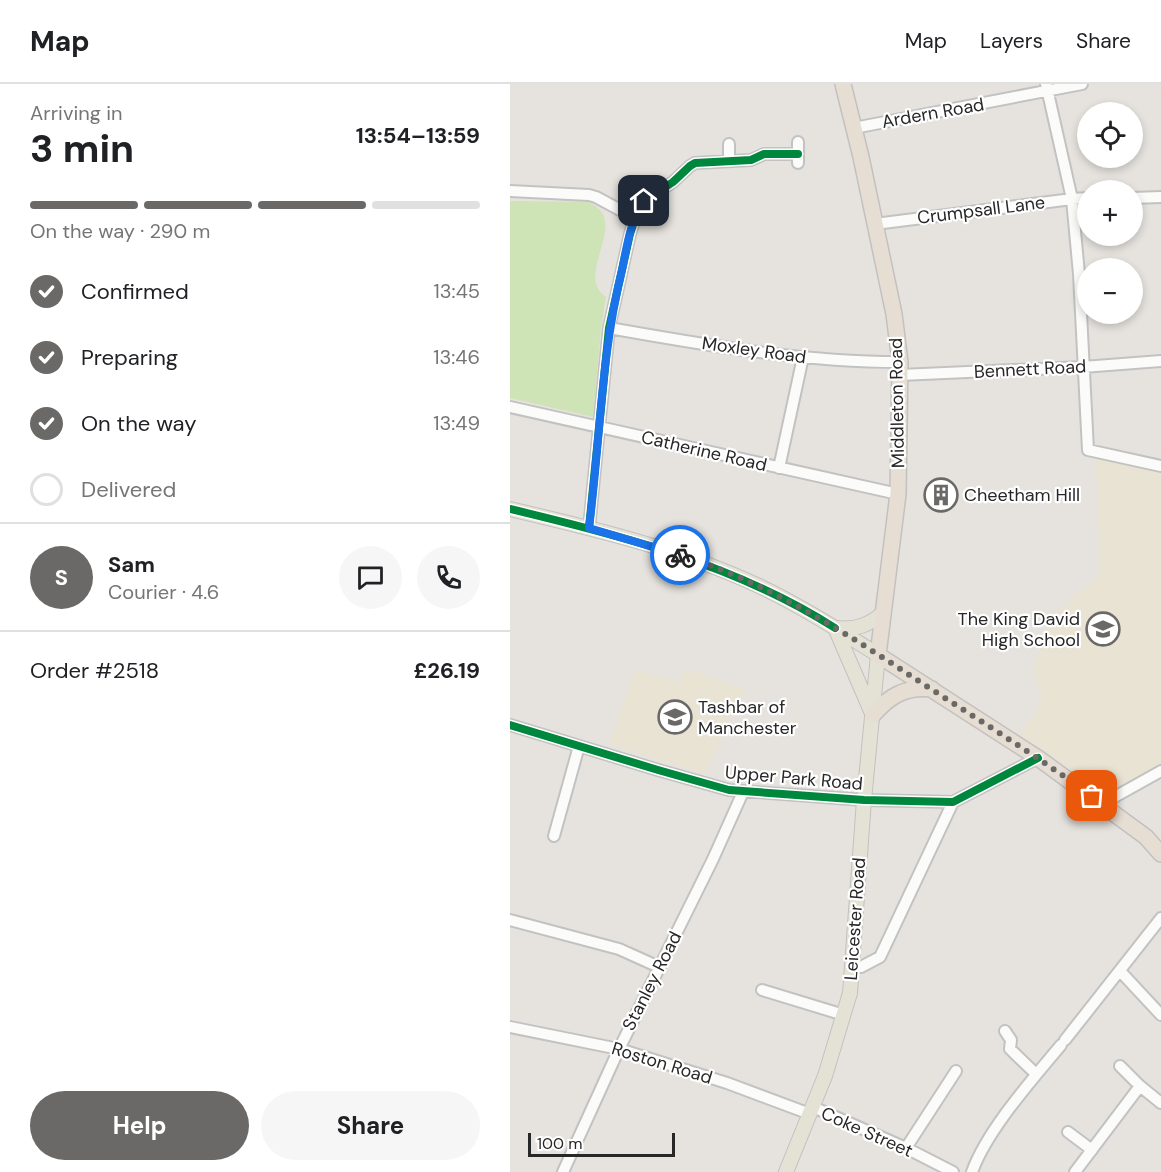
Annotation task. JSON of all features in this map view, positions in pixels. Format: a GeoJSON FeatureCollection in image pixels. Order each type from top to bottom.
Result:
{"type":"FeatureCollection","features":[{"type":"Feature","properties":{"kind":"highway","name":"Middleton Road"},"geometry":{"type":"LineString","coordinates":[[843,84],[894,314],[900,369],[898,494],[878,655]]}},
{"type":"Feature","properties":{"kind":"highway"},"geometry":{"type":"LineString","coordinates":[[878,655],[1038,758],[1146,837],[1161,854]]}},
{"type":"Feature","properties":{"kind":"highway"},"geometry":{"type":"LineString","coordinates":[[873,715],[883,703],[898,693],[920,688],[932,689]]}},
{"type":"Feature","properties":{"kind":"main road"},"geometry":{"type":"LineString","coordinates":[[510,509],[589,528],[700,561],[759,586],[878,655]]}},
{"type":"Feature","properties":{"kind":"main road"},"geometry":{"type":"LineString","coordinates":[[835,628],[847,629],[864,626],[883,613]]}},
{"type":"Feature","properties":{"kind":"main road"},"geometry":{"type":"LineString","coordinates":[[835,628],[873,715]]}},
{"type":"Feature","properties":{"kind":"main road","name":"Leicester Road"},"geometry":{"type":"LineString","coordinates":[[786,1172],[812,1111],[850,993],[864,800],[878,655]]}},
{"type":"Feature","properties":{"kind":"street","name":"Ardern Road"},"geometry":{"type":"LineString","coordinates":[[854,128],[1047,87],[1082,84]]}},
{"type":"Feature","properties":{"kind":"street"},"geometry":{"type":"LineString","coordinates":[[1047,87],[1072,199],[1079,274],[1088,450],[1161,466]]}},
{"type":"Feature","properties":{"kind":"street"},"geometry":{"type":"LineString","coordinates":[[589,528],[609,328],[614,299],[635,218],[644,201],[673,182],[690,166],[702,161],[751,160],[764,154],[798,159],[798,142]]}},
{"type":"Feature","properties":{"kind":"street"},"geometry":{"type":"LineString","coordinates":[[729,144],[729,160]]}},
{"type":"Feature","properties":{"kind":"street"},"geometry":{"type":"LineString","coordinates":[[510,191],[589,195],[635,218]]}},
{"type":"Feature","properties":{"kind":"street"},"geometry":{"type":"LineString","coordinates":[[1143,198],[1161,197]]}},
{"type":"Feature","properties":{"kind":"street","name":"Crumpsall Lane"},"geometry":{"type":"LineString","coordinates":[[875,224],[1077,199]]}},
{"type":"Feature","properties":{"kind":"street","name":"Moxley Road"},"geometry":{"type":"LineString","coordinates":[[609,328],[692,342],[900,369]]}},
{"type":"Feature","properties":{"kind":"street"},"geometry":{"type":"LineString","coordinates":[[778,468],[803,357]]}},
{"type":"Feature","properties":{"kind":"street","name":"Bennett Road"},"geometry":{"type":"LineString","coordinates":[[900,369],[1083,367],[1161,361]]}},
{"type":"Feature","properties":{"kind":"street","name":"Catherine Road"},"geometry":{"type":"LineString","coordinates":[[510,407],[898,494]]}},
{"type":"Feature","properties":{"kind":"street","name":"Upper Park Road"},"geometry":{"type":"LineString","coordinates":[[510,725],[729,790],[864,800],[953,802],[1038,758]]}},
{"type":"Feature","properties":{"kind":"street"},"geometry":{"type":"LineString","coordinates":[[554,836],[579,746]]}},
{"type":"Feature","properties":{"kind":"street"},"geometry":{"type":"LineString","coordinates":[[1102,804],[1161,771]]}},
{"type":"Feature","properties":{"kind":"street","name":"Stanley Road"},"geometry":{"type":"LineString","coordinates":[[563,1172],[619,1049],[713,859],[743,792]]}},
{"type":"Feature","properties":{"kind":"street"},"geometry":{"type":"LineString","coordinates":[[853,966],[861,967],[880,957],[953,802]]}},
{"type":"Feature","properties":{"kind":"street"},"geometry":{"type":"LineString","coordinates":[[972,1172],[988,1139],[1036,1074],[1161,918]]}},
{"type":"Feature","properties":{"kind":"street"},"geometry":{"type":"LineString","coordinates":[[510,920],[619,949],[659,967]]}},
{"type":"Feature","properties":{"kind":"street"},"geometry":{"type":"LineString","coordinates":[[1120,971],[1161,1016]]}},
{"type":"Feature","properties":{"kind":"street"},"geometry":{"type":"LineString","coordinates":[[762,990],[844,1016]]}},
{"type":"Feature","properties":{"kind":"street","name":"Roston Road"},"geometry":{"type":"LineString","coordinates":[[510,1027],[619,1049],[812,1111]]}},
{"type":"Feature","properties":{"kind":"street"},"geometry":{"type":"LineString","coordinates":[[1005,1031],[1011,1040],[1004,1051],[1036,1074]]}},
{"type":"Feature","properties":{"kind":"street"},"geometry":{"type":"LineString","coordinates":[[1120,1066],[1161,1103]]}},
{"type":"Feature","properties":{"kind":"street"},"geometry":{"type":"LineString","coordinates":[[906,1149],[956,1071]]}},
{"type":"Feature","properties":{"kind":"street"},"geometry":{"type":"LineString","coordinates":[[1075,1172],[1140,1086]]}},
{"type":"Feature","properties":{"kind":"street","name":"Coke Street"},"geometry":{"type":"LineString","coordinates":[[812,1111],[906,1149],[953,1172]]}},
{"type":"Feature","properties":{"kind":"street"},"geometry":{"type":"LineString","coordinates":[[1068,1132],[1092,1150]]}},
{"type":"Feature","properties":{"kind":"shaded area","name":"The King David High School"},"geometry":{"type":"Polygon","coordinates":[[[1096,459],[1161,473],[1161,765],[1106,794],[1021,734],[1042,701],[1034,666],[1044,632],[1055,613],[1094,581],[1100,571],[1096,459]]]}},
{"type":"Feature","properties":{"kind":"shaded area","name":"Tashbar of Manchester"},"geometry":{"type":"Polygon","coordinates":[[[685,668],[745,689],[705,774],[609,744],[635,670],[680,683],[685,668]]]}},
{"type":"Feature","properties":{"kind":"green space"},"geometry":{"type":"Polygon","coordinates":[[[510,201],[587,202],[600,210],[605,221],[605,234],[595,275],[597,287],[606,297],[593,417],[510,398],[510,201]]]}},
{"type":"Feature","properties":{"kind":"cycle path"},"geometry":{"type":"LineString","coordinates":[[589,528],[609,328],[630,234],[644,201],[673,182],[695,163],[751,160],[764,154],[798,154]]}},
{"type":"Feature","properties":{"kind":"cycle path"},"geometry":{"type":"LineString","coordinates":[[510,509],[595,530],[678,555],[758,587],[835,628]]}},
{"type":"Feature","properties":{"kind":"cycle path"},"geometry":{"type":"LineString","coordinates":[[510,725],[729,790],[864,800],[953,802],[1038,758]]}},
{"type":"Feature","properties":{"kind":"way so far"},"geometry":{"type":"LineString","coordinates":[[680,555],[759,586],[798,606],[932,689],[1092,796]]}},
{"type":"Feature","properties":{"kind":"place","name":"Cheetham Hill"},"geometry":{"type":"Point","coordinates":[941,495]}},
{"type":"Feature","properties":{"kind":"place","name":"The King David High School"},"geometry":{"type":"Point","coordinates":[1103,629]}},
{"type":"Feature","properties":{"kind":"place","name":"Tashbar of Manchester"},"geometry":{"type":"Point","coordinates":[675,717]}},
{"type":"Feature","properties":{"kind":"route"},"geometry":{"type":"LineString","coordinates":[[644,201],[630,234],[609,328],[589,528],[680,555]]}}]}
